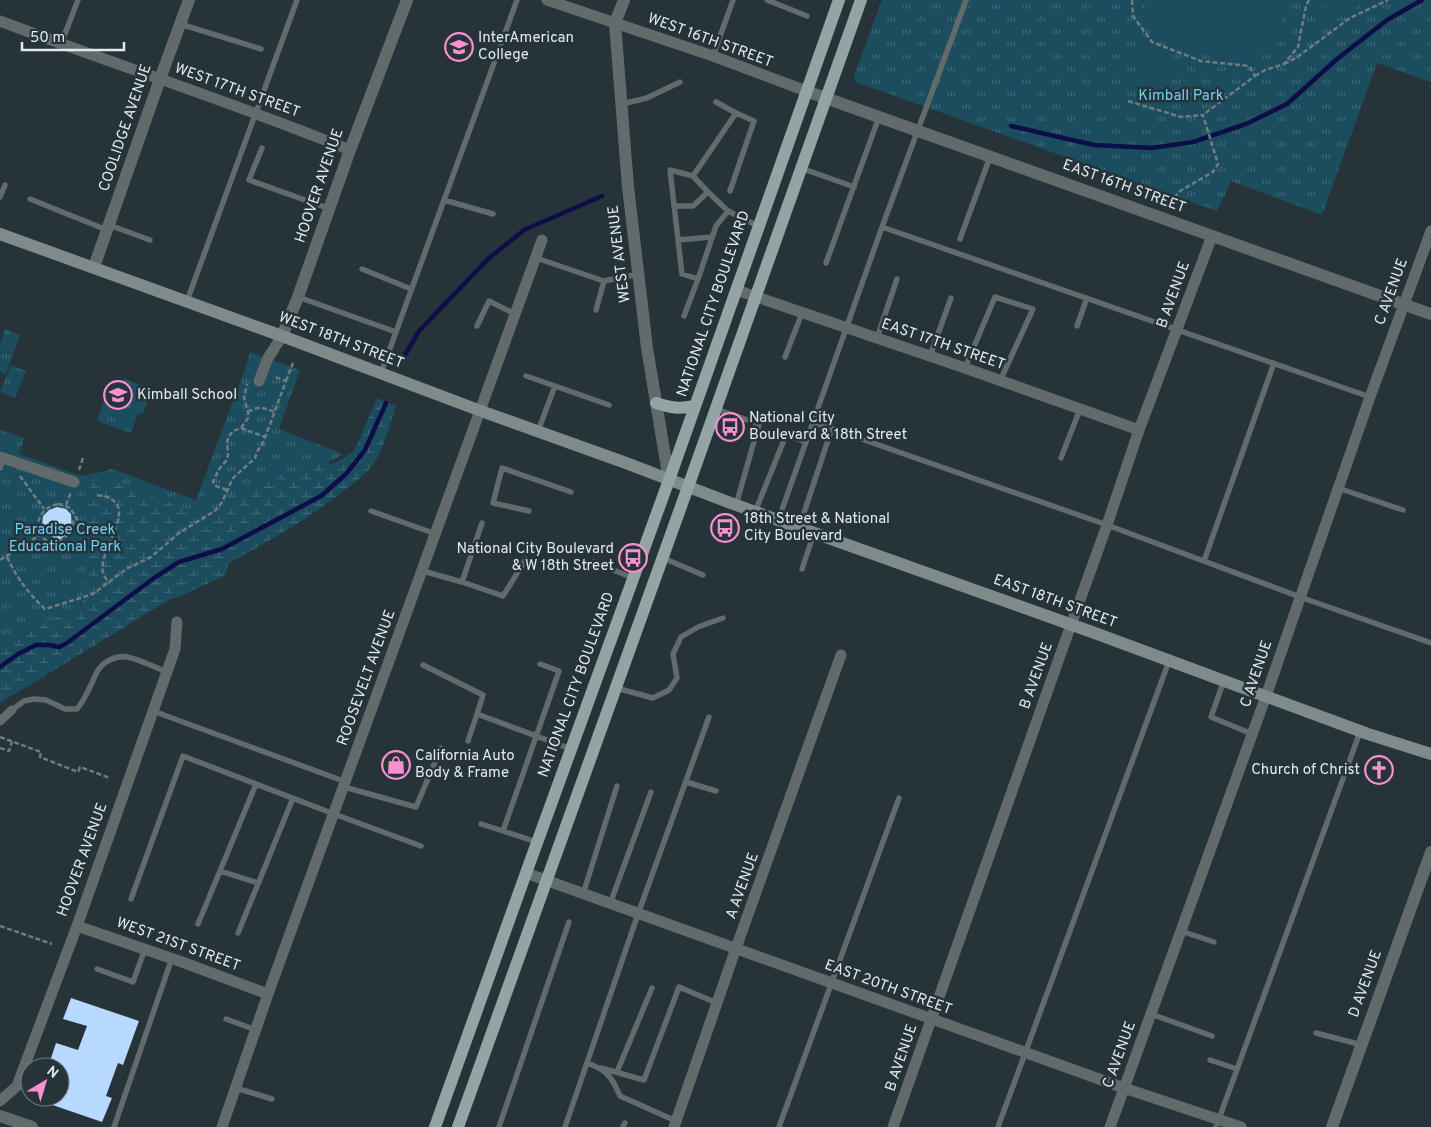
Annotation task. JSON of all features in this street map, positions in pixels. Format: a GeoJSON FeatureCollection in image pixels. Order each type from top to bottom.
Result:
{"type":"FeatureCollection","features":[{"type":"Feature","properties":{"kind":"main road","name":"NATIONAL CITY BOULEVARD"},"geometry":{"type":"LineString","coordinates":[[435,1127],[669,480],[839,0]]}},
{"type":"Feature","properties":{"kind":"main road"},"geometry":{"type":"LineString","coordinates":[[458,1127],[861,0]]}},
{"type":"Feature","properties":{"kind":"main road","name":"WEST 18TH STREET"},"geometry":{"type":"LineString","coordinates":[[0,234],[282,336],[669,480]]}},
{"type":"Feature","properties":{"kind":"main road"},"geometry":{"type":"LineString","coordinates":[[656,403],[679,409],[695,406]]}},
{"type":"Feature","properties":{"kind":"main road","name":"EAST 18TH STREET"},"geometry":{"type":"LineString","coordinates":[[669,480],[1361,731],[1431,754]]}},
{"type":"Feature","properties":{"kind":"street","name":"COOLIDGE AVENUE"},"geometry":{"type":"LineString","coordinates":[[94,267],[189,0]]}},
{"type":"Feature","properties":{"kind":"street","name":"HOOVER AVENUE"},"geometry":{"type":"LineString","coordinates":[[256,378],[282,336],[298,297],[350,150],[407,0]]}},
{"type":"Feature","properties":{"kind":"street","name":"WEST 16TH STREET"},"geometry":{"type":"LineString","coordinates":[[547,0],[713,56],[806,91]]}},
{"type":"Feature","properties":{"kind":"street"},"geometry":{"type":"LineString","coordinates":[[615,23],[624,0]]}},
{"type":"Feature","properties":{"kind":"street","name":"WEST 17TH STREET"},"geometry":{"type":"LineString","coordinates":[[0,21],[255,113],[350,150]]}},
{"type":"Feature","properties":{"kind":"street","name":"WEST AVENUE"},"geometry":{"type":"LineString","coordinates":[[615,23],[628,187],[648,348],[669,480]]}},
{"type":"Feature","properties":{"kind":"street","name":"EAST 16TH STREET"},"geometry":{"type":"LineString","coordinates":[[806,91],[1431,314]]}},
{"type":"Feature","properties":{"kind":"street","name":"C AVENUE"},"geometry":{"type":"LineString","coordinates":[[1110,1127],[1266,696],[1403,304],[1431,231]]}},
{"type":"Feature","properties":{"kind":"street","name":"B AVENUE"},"geometry":{"type":"LineString","coordinates":[[893,1127],[1139,430],[1212,236]]}},
{"type":"Feature","properties":{"kind":"street","name":"ROOSEVELT AVENUE"},"geometry":{"type":"LineString","coordinates":[[222,1127],[268,994],[542,240]]}},
{"type":"Feature","properties":{"kind":"street","name":"EAST 17TH STREET"},"geometry":{"type":"LineString","coordinates":[[736,290],[1139,430]]}},
{"type":"Feature","properties":{"kind":"street"},"geometry":{"type":"LineString","coordinates":[[1,461],[74,482]]}},
{"type":"Feature","properties":{"kind":"street","name":"HOOVER AVENUE"},"geometry":{"type":"LineString","coordinates":[[0,1101],[17,1086],[77,926],[176,649],[177,622]]}},
{"type":"Feature","properties":{"kind":"street","name":"A AVENUE"},"geometry":{"type":"LineString","coordinates":[[676,1124],[736,948],[841,655]]}},
{"type":"Feature","properties":{"kind":"street"},"geometry":{"type":"LineString","coordinates":[[0,721],[12,710]]}},
{"type":"Feature","properties":{"kind":"street","name":"D AVENUE"},"geometry":{"type":"LineString","coordinates":[[1332,1127],[1431,852]]}},
{"type":"Feature","properties":{"kind":"street","name":"EAST 20TH STREET"},"geometry":{"type":"LineString","coordinates":[[526,873],[1218,1123],[1241,1127]]}},
{"type":"Feature","properties":{"kind":"street","name":"WEST 21ST STREET"},"geometry":{"type":"LineString","coordinates":[[77,926],[172,958],[268,994]]}},
{"type":"Feature","properties":{"kind":"street"},"geometry":{"type":"LineString","coordinates":[[0,1116],[32,1127]]}},
{"type":"Feature","properties":{"kind":"lane"},"geometry":{"type":"LineString","coordinates":[[61,44],[78,0]]}},
{"type":"Feature","properties":{"kind":"lane"},"geometry":{"type":"LineString","coordinates":[[187,302],[297,0]]}},
{"type":"Feature","properties":{"kind":"lane"},"geometry":{"type":"LineString","coordinates":[[381,373],[517,0]]}},
{"type":"Feature","properties":{"kind":"lane"},"geometry":{"type":"LineString","coordinates":[[713,56],[733,0]]}},
{"type":"Feature","properties":{"kind":"lane"},"geometry":{"type":"LineString","coordinates":[[767,0],[807,16]]}},
{"type":"Feature","properties":{"kind":"lane"},"geometry":{"type":"LineString","coordinates":[[778,521],[882,227],[966,0]]}},
{"type":"Feature","properties":{"kind":"lane"},"geometry":{"type":"LineString","coordinates":[[180,24],[261,50]]}},
{"type":"Feature","properties":{"kind":"lane"},"geometry":{"type":"LineString","coordinates":[[622,104],[647,98],[680,82]]}},
{"type":"Feature","properties":{"kind":"lane"},"geometry":{"type":"LineString","coordinates":[[716,102],[754,121],[730,191]]}},
{"type":"Feature","properties":{"kind":"lane"},"geometry":{"type":"LineString","coordinates":[[693,176],[736,113]]}},
{"type":"Feature","properties":{"kind":"lane"},"geometry":{"type":"LineString","coordinates":[[826,263],[879,117]]}},
{"type":"Feature","properties":{"kind":"lane"},"geometry":{"type":"LineString","coordinates":[[262,148],[249,180],[330,209]]}},
{"type":"Feature","properties":{"kind":"lane"},"geometry":{"type":"LineString","coordinates":[[960,239],[990,157]]}},
{"type":"Feature","properties":{"kind":"lane"},"geometry":{"type":"LineString","coordinates":[[802,168],[854,187]]}},
{"type":"Feature","properties":{"kind":"lane"},"geometry":{"type":"LineString","coordinates":[[698,279],[682,274],[670,170],[693,176],[728,211],[758,226]]}},
{"type":"Feature","properties":{"kind":"lane"},"geometry":{"type":"LineString","coordinates":[[0,198],[5,185]]}},
{"type":"Feature","properties":{"kind":"lane"},"geometry":{"type":"LineString","coordinates":[[674,206],[694,206],[708,192]]}},
{"type":"Feature","properties":{"kind":"lane"},"geometry":{"type":"LineString","coordinates":[[30,199],[150,240]]}},
{"type":"Feature","properties":{"kind":"lane"},"geometry":{"type":"LineString","coordinates":[[444,200],[492,214]]}},
{"type":"Feature","properties":{"kind":"lane"},"geometry":{"type":"LineString","coordinates":[[684,316],[716,226],[728,211]]}},
{"type":"Feature","properties":{"kind":"lane"},"geometry":{"type":"LineString","coordinates":[[882,227],[1370,397]]}},
{"type":"Feature","properties":{"kind":"lane"},"geometry":{"type":"LineString","coordinates":[[678,240],[712,237]]}},
{"type":"Feature","properties":{"kind":"lane"},"geometry":{"type":"LineString","coordinates":[[536,258],[604,281],[639,274]]}},
{"type":"Feature","properties":{"kind":"lane"},"geometry":{"type":"LineString","coordinates":[[362,269],[411,289]]}},
{"type":"Feature","properties":{"kind":"lane"},"geometry":{"type":"LineString","coordinates":[[876,338],[897,279]]}},
{"type":"Feature","properties":{"kind":"lane"},"geometry":{"type":"LineString","coordinates":[[596,310],[604,281]]}},
{"type":"Feature","properties":{"kind":"lane"},"geometry":{"type":"LineString","coordinates":[[298,297],[396,332]]}},
{"type":"Feature","properties":{"kind":"lane"},"geometry":{"type":"LineString","coordinates":[[965,368],[995,297],[1033,309],[1000,381]]}},
{"type":"Feature","properties":{"kind":"lane"},"geometry":{"type":"LineString","coordinates":[[930,356],[951,298]]}},
{"type":"Feature","properties":{"kind":"lane"},"geometry":{"type":"LineString","coordinates":[[1077,326],[1087,298]]}},
{"type":"Feature","properties":{"kind":"lane"},"geometry":{"type":"LineString","coordinates":[[477,326],[489,301],[516,314]]}},
{"type":"Feature","properties":{"kind":"lane"},"geometry":{"type":"LineString","coordinates":[[785,358],[802,313]]}},
{"type":"Feature","properties":{"kind":"lane"},"geometry":{"type":"LineString","coordinates":[[1204,561],[1274,363]]}},
{"type":"Feature","properties":{"kind":"lane"},"geometry":{"type":"LineString","coordinates":[[526,376],[609,405]]}},
{"type":"Feature","properties":{"kind":"lane"},"geometry":{"type":"LineString","coordinates":[[538,431],[555,386]]}},
{"type":"Feature","properties":{"kind":"lane"},"geometry":{"type":"LineString","coordinates":[[716,409],[759,424],[736,505]]}},
{"type":"Feature","properties":{"kind":"lane"},"geometry":{"type":"LineString","coordinates":[[1061,458],[1080,410]]}},
{"type":"Feature","properties":{"kind":"lane"},"geometry":{"type":"LineString","coordinates":[[813,422],[1107,525],[1300,597],[1431,643]]}},
{"type":"Feature","properties":{"kind":"lane"},"geometry":{"type":"LineString","coordinates":[[799,528],[832,428]]}},
{"type":"Feature","properties":{"kind":"lane"},"geometry":{"type":"LineString","coordinates":[[754,512],[786,435],[806,442]]}},
{"type":"Feature","properties":{"kind":"lane"},"geometry":{"type":"LineString","coordinates":[[529,511],[493,503],[502,468],[571,492]]}},
{"type":"Feature","properties":{"kind":"lane"},"geometry":{"type":"LineString","coordinates":[[1338,488],[1403,510]]}},
{"type":"Feature","properties":{"kind":"lane"},"geometry":{"type":"LineString","coordinates":[[371,511],[436,534]]}},
{"type":"Feature","properties":{"kind":"lane"},"geometry":{"type":"LineString","coordinates":[[462,582],[482,523]]}},
{"type":"Feature","properties":{"kind":"lane"},"geometry":{"type":"LineString","coordinates":[[802,569],[814,533]]}},
{"type":"Feature","properties":{"kind":"lane"},"geometry":{"type":"LineString","coordinates":[[662,558],[703,575]]}},
{"type":"Feature","properties":{"kind":"lane"},"geometry":{"type":"LineString","coordinates":[[422,571],[503,596],[526,559]]}},
{"type":"Feature","properties":{"kind":"lane"},"geometry":{"type":"LineString","coordinates":[[594,562],[633,578]]}},
{"type":"Feature","properties":{"kind":"lane"},"geometry":{"type":"LineString","coordinates":[[616,688],[653,698],[669,690],[677,678],[673,654],[681,637],[698,627],[723,618]]}},
{"type":"Feature","properties":{"kind":"lane"},"geometry":{"type":"LineString","coordinates":[[12,710],[24,701],[34,699],[46,700],[65,709],[77,710],[86,697],[98,670],[106,662],[118,657],[127,657],[167,672]]}},
{"type":"Feature","properties":{"kind":"lane"},"geometry":{"type":"LineString","coordinates":[[998,1127],[1169,660]]}},
{"type":"Feature","properties":{"kind":"lane"},"geometry":{"type":"LineString","coordinates":[[503,831],[560,672],[540,664]]}},
{"type":"Feature","properties":{"kind":"lane"},"geometry":{"type":"LineString","coordinates":[[423,665],[483,695],[468,741]]}},
{"type":"Feature","properties":{"kind":"lane"},"geometry":{"type":"LineString","coordinates":[[1224,680],[1211,717],[1252,734]]}},
{"type":"Feature","properties":{"kind":"lane"},"geometry":{"type":"LineString","coordinates":[[153,711],[345,784],[416,807],[441,748]]}},
{"type":"Feature","properties":{"kind":"lane"},"geometry":{"type":"LineString","coordinates":[[477,714],[571,749]]}},
{"type":"Feature","properties":{"kind":"lane"},"geometry":{"type":"LineString","coordinates":[[565,1127],[638,914],[709,717]]}},
{"type":"Feature","properties":{"kind":"lane"},"geometry":{"type":"LineString","coordinates":[[1218,1123],[1361,731]]}},
{"type":"Feature","properties":{"kind":"lane"},"geometry":{"type":"LineString","coordinates":[[131,899],[184,756],[421,846]]}},
{"type":"Feature","properties":{"kind":"lane"},"geometry":{"type":"LineString","coordinates":[[686,782],[716,791]]}},
{"type":"Feature","properties":{"kind":"lane"},"geometry":{"type":"LineString","coordinates":[[198,924],[256,784]]}},
{"type":"Feature","properties":{"kind":"lane"},"geometry":{"type":"LineString","coordinates":[[583,894],[617,786]]}},
{"type":"Feature","properties":{"kind":"lane"},"geometry":{"type":"LineString","coordinates":[[610,904],[650,792]]}},
{"type":"Feature","properties":{"kind":"lane"},"geometry":{"type":"LineString","coordinates":[[238,933],[292,798]]}},
{"type":"Feature","properties":{"kind":"lane"},"geometry":{"type":"LineString","coordinates":[[779,1127],[899,798]]}},
{"type":"Feature","properties":{"kind":"lane"},"geometry":{"type":"LineString","coordinates":[[481,824],[537,842]]}},
{"type":"Feature","properties":{"kind":"lane"},"geometry":{"type":"LineString","coordinates":[[220,871],[258,884]]}},
{"type":"Feature","properties":{"kind":"lane"},"geometry":{"type":"LineString","coordinates":[[499,1127],[569,922]]}},
{"type":"Feature","properties":{"kind":"lane"},"geometry":{"type":"LineString","coordinates":[[1181,931],[1214,942]]}},
{"type":"Feature","properties":{"kind":"lane"},"geometry":{"type":"LineString","coordinates":[[97,969],[133,982],[145,949]]}},
{"type":"Feature","properties":{"kind":"lane"},"geometry":{"type":"LineString","coordinates":[[114,1127],[172,958]]}},
{"type":"Feature","properties":{"kind":"lane"},"geometry":{"type":"LineString","coordinates":[[587,1063],[644,1080],[679,987],[717,1003]]}},
{"type":"Feature","properties":{"kind":"lane"},"geometry":{"type":"LineString","coordinates":[[617,1072],[652,988]]}},
{"type":"Feature","properties":{"kind":"lane"},"geometry":{"type":"LineString","coordinates":[[1151,1014],[1212,1036]]}},
{"type":"Feature","properties":{"kind":"lane"},"geometry":{"type":"LineString","coordinates":[[226,1019],[256,1030]]}},
{"type":"Feature","properties":{"kind":"lane"},"geometry":{"type":"LineString","coordinates":[[1316,1033],[1362,1045]]}},
{"type":"Feature","properties":{"kind":"lane"},"geometry":{"type":"LineString","coordinates":[[1210,1060],[1237,1069]]}},
{"type":"Feature","properties":{"kind":"lane"},"geometry":{"type":"LineString","coordinates":[[601,1068],[614,1083],[620,1096],[676,1124]]}},
{"type":"Feature","properties":{"kind":"lane"},"geometry":{"type":"LineString","coordinates":[[236,1088],[272,1099]]}},
{"type":"Feature","properties":{"kind":"path"},"geometry":{"type":"LineString","coordinates":[[1132,0],[1134,16],[1152,42],[1201,61],[1249,66],[1256,76]]}},
{"type":"Feature","properties":{"kind":"path"},"geometry":{"type":"LineString","coordinates":[[1284,64],[1298,47],[1306,6],[1309,0]]}},
{"type":"Feature","properties":{"kind":"path"},"geometry":{"type":"LineString","coordinates":[[1128,102],[1181,117],[1203,115],[1265,70],[1296,58],[1350,18],[1388,0]]}},
{"type":"Feature","properties":{"kind":"path"},"geometry":{"type":"LineString","coordinates":[[1173,199],[1180,191],[1213,172],[1218,164],[1203,115]]}},
{"type":"Feature","properties":{"kind":"path"},"geometry":{"type":"LineString","coordinates":[[7,557],[30,595],[45,609],[93,594],[126,569],[151,556],[179,533],[216,510],[222,502],[233,478],[255,458],[266,437],[293,363]]}},
{"type":"Feature","properties":{"kind":"path"},"geometry":{"type":"LineString","coordinates":[[228,490],[216,486],[214,482],[219,469],[226,461],[228,455],[227,442],[229,436],[241,428],[248,418],[244,398],[245,389],[256,378],[286,381]]}},
{"type":"Feature","properties":{"kind":"path"},"geometry":{"type":"LineString","coordinates":[[248,412],[260,407],[275,412]]}},
{"type":"Feature","properties":{"kind":"path"},"geometry":{"type":"LineString","coordinates":[[241,428],[266,437]]}},
{"type":"Feature","properties":{"kind":"path"},"geometry":{"type":"LineString","coordinates":[[20,476],[44,509]]}},
{"type":"Feature","properties":{"kind":"path"},"geometry":{"type":"LineString","coordinates":[[97,495],[114,499],[119,508],[118,521],[105,553],[103,564],[103,572],[109,583]]}},
{"type":"Feature","properties":{"kind":"path"},"geometry":{"type":"LineString","coordinates":[[51,505],[66,505],[77,519],[73,520],[70,534],[60,540],[61,545],[53,544],[40,536],[38,525],[44,509],[51,505]]}},
{"type":"Feature","properties":{"kind":"path"},"geometry":{"type":"LineString","coordinates":[[0,560],[40,536]]}},
{"type":"Feature","properties":{"kind":"path"},"geometry":{"type":"LineString","coordinates":[[0,737],[41,752],[40,757],[78,772],[80,767],[110,778]]}},
{"type":"Feature","properties":{"kind":"path"},"geometry":{"type":"LineString","coordinates":[[0,748],[9,751],[12,742]]}},
{"type":"Feature","properties":{"kind":"path"},"geometry":{"type":"LineString","coordinates":[[0,926],[52,944]]}},
{"type":"Feature","properties":{"kind":"green space","name":"Kimball Park"},"geometry":{"type":"Polygon","coordinates":[[[882,0],[1431,0],[1431,82],[1377,63],[1322,215],[1231,181],[1217,211],[856,82],[854,76],[882,0]]]}},
{"type":"Feature","properties":{"kind":"green space"},"geometry":{"type":"Polygon","coordinates":[[[1141,0],[1293,0],[1259,60],[1247,62],[1216,59],[1188,48],[1167,35],[1141,0]]]}},
{"type":"Feature","properties":{"kind":"green space"},"geometry":{"type":"Polygon","coordinates":[[[1328,0],[1368,0],[1324,26],[1315,19],[1328,0]]]}},
{"type":"Feature","properties":{"kind":"green space"},"geometry":{"type":"Polygon","coordinates":[[[1145,46],[1172,56],[1156,100],[1128,89],[1145,46]]]}},
{"type":"Feature","properties":{"kind":"green space"},"geometry":{"type":"Polygon","coordinates":[[[5,329],[20,335],[6,374],[0,372],[0,344],[5,329]]]}},
{"type":"Feature","properties":{"kind":"green space","name":"Paradise Creek Educational Park"},"geometry":{"type":"Polygon","coordinates":[[[250,352],[300,370],[279,429],[343,454],[116,589],[80,603],[82,605],[78,610],[55,617],[0,648],[0,430],[24,438],[19,454],[81,476],[112,469],[196,500],[250,352]]]}},
{"type":"Feature","properties":{"kind":"green space"},"geometry":{"type":"Polygon","coordinates":[[[11,365],[26,371],[15,398],[0,392],[11,365]]]}},
{"type":"Feature","properties":{"kind":"green space"},"geometry":{"type":"Polygon","coordinates":[[[124,379],[152,389],[143,414],[138,413],[131,433],[97,421],[104,400],[115,404],[124,379]]]}},
{"type":"Feature","properties":{"kind":"green space"},"geometry":{"type":"Polygon","coordinates":[[[377,398],[396,406],[378,457],[361,477],[337,496],[284,532],[229,563],[226,575],[169,600],[0,703],[0,648],[55,617],[78,610],[82,605],[88,540],[82,534],[86,515],[81,504],[82,499],[96,501],[100,491],[87,486],[89,481],[112,480],[196,513],[202,517],[205,523],[221,509],[230,493],[243,499],[250,498],[264,479],[316,465],[335,463],[354,451],[377,398]],[[141,505],[134,513],[137,516],[146,513],[150,509],[141,505]]]}},
{"type":"Feature","properties":{"kind":"building"},"geometry":{"type":"Polygon","coordinates":[[[57,507],[66,509],[71,514],[72,531],[59,540],[44,533],[42,526],[43,516],[49,510],[57,507]]]}},
{"type":"Feature","properties":{"kind":"building"},"geometry":{"type":"Polygon","coordinates":[[[71,998],[139,1021],[123,1065],[118,1063],[106,1096],[112,1098],[102,1122],[58,1107],[70,1107],[70,1057],[51,1057],[56,1043],[78,1050],[87,1026],[63,1019],[71,998]]]}},
{"type":"Feature","properties":{"kind":"waterway"},"geometry":{"type":"LineString","coordinates":[[1011,126],[1094,145],[1152,148],[1193,142],[1246,124],[1287,104],[1337,59],[1387,20],[1422,0]]}},
{"type":"Feature","properties":{"kind":"waterway"},"geometry":{"type":"LineString","coordinates":[[405,355],[419,331],[488,259],[524,230],[602,196]]}},
{"type":"Feature","properties":{"kind":"waterway"},"geometry":{"type":"LineString","coordinates":[[0,667],[18,654],[36,645],[59,647],[67,643],[154,578],[179,562],[222,549],[321,496],[346,474],[365,450],[386,403]]}},
{"type":"Feature","properties":{"kind":"place","name":"InterAmerican College"},"geometry":{"type":"Point","coordinates":[459,47]}},
{"type":"Feature","properties":{"kind":"place","name":"Kimball School"},"geometry":{"type":"Point","coordinates":[118,395]}},
{"type":"Feature","properties":{"kind":"place","name":"National City Boulevard & 18th Street"},"geometry":{"type":"Point","coordinates":[730,427]}},
{"type":"Feature","properties":{"kind":"place","name":"18th Street & National City Boulevard"},"geometry":{"type":"Point","coordinates":[725,528]}},
{"type":"Feature","properties":{"kind":"place","name":"National City Boulevard & W 18th Street"},"geometry":{"type":"Point","coordinates":[633,558]}},
{"type":"Feature","properties":{"kind":"place","name":"California Auto Body & Frame"},"geometry":{"type":"Point","coordinates":[396,765]}},
{"type":"Feature","properties":{"kind":"place","name":"Church of Christ"},"geometry":{"type":"Point","coordinates":[1379,770]}}]}
